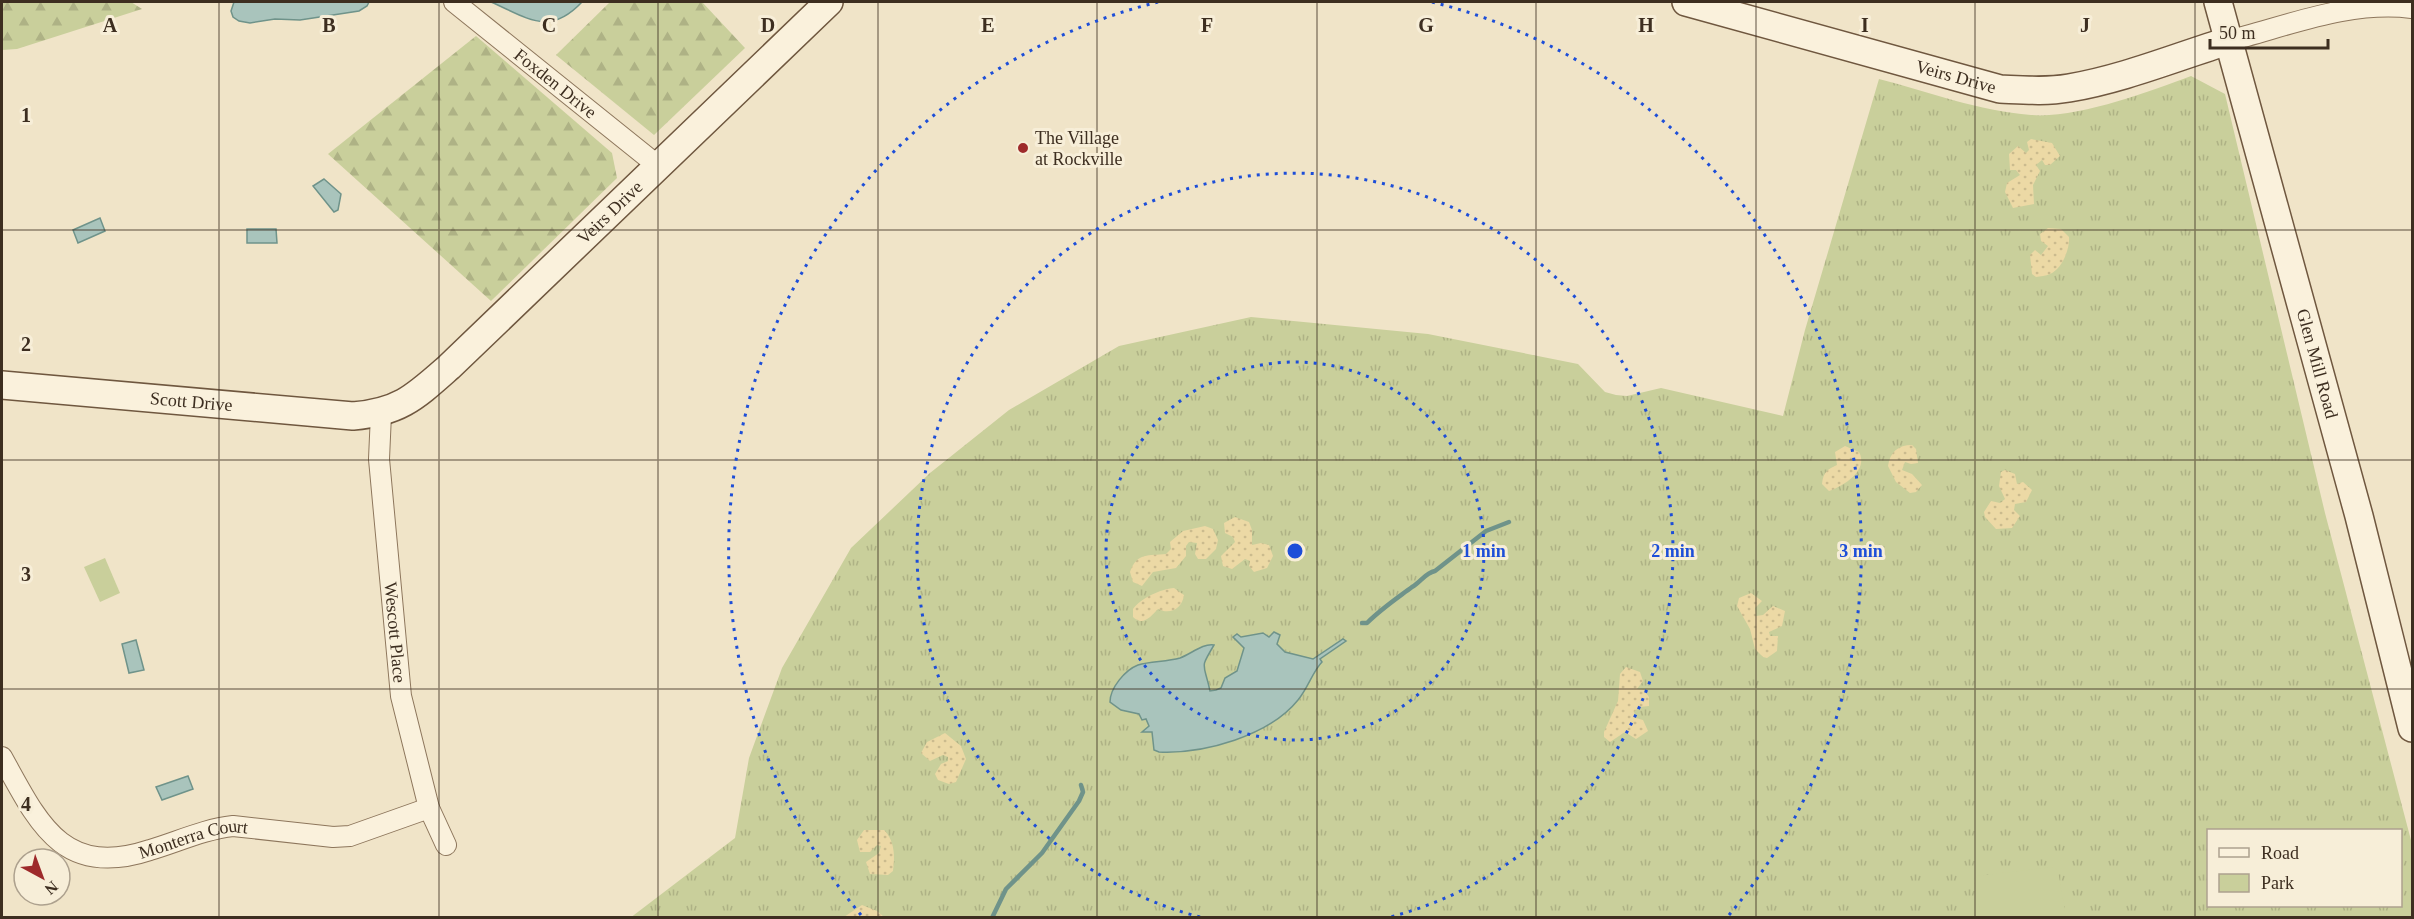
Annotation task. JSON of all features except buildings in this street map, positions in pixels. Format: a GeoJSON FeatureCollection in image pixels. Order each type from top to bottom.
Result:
{"type":"FeatureCollection","features":[{"type":"Feature","properties":{"kind":"street","name":"Foxden Drive"},"geometry":{"type":"LineString","coordinates":[[454,2],[657,165]]}},
{"type":"Feature","properties":{"kind":"street","name":"Veirs Drive"},"geometry":{"type":"LineString","coordinates":[[381,414],[423,390],[449,367],[829,2]]}},
{"type":"Feature","properties":{"kind":"street","name":"Veirs Drive"},"geometry":{"type":"LineString","coordinates":[[1686,2],[2000,88],[2034,91],[2068,88],[2109,78],[2228,41]]}},
{"type":"Feature","properties":{"kind":"street","name":"Glen Mill Road"},"geometry":{"type":"LineString","coordinates":[[2218,2],[2353,493],[2412,728]]}},
{"type":"Feature","properties":{"kind":"street"},"geometry":{"type":"LineString","coordinates":[[2228,41],[2353,8],[2390,6],[2412,8]]}},
{"type":"Feature","properties":{"kind":"street","name":"Scott Drive"},"geometry":{"type":"LineString","coordinates":[[2,385],[285,412],[353,416],[381,414]]}},
{"type":"Feature","properties":{"kind":"street","name":"Wescott Place"},"geometry":{"type":"LineString","coordinates":[[381,414],[379,459],[401,696],[429,808],[446,844]]}},
{"type":"Feature","properties":{"kind":"street","name":"Monterra Court"},"geometry":{"type":"LineString","coordinates":[[2,757],[46,832],[71,849],[107,859],[136,855],[218,828],[234,826],[315,836],[350,836],[429,808]]}},
{"type":"Feature","properties":{"kind":"green space"},"geometry":{"type":"Polygon","coordinates":[[[2,2],[131,2],[142,9],[17,49],[2,50],[2,2]]]}},
{"type":"Feature","properties":{"kind":"green space"},"geometry":{"type":"Polygon","coordinates":[[[610,2],[702,2],[745,48],[654,135],[556,55],[610,2]]]}},
{"type":"Feature","properties":{"kind":"green space"},"geometry":{"type":"Polygon","coordinates":[[[476,36],[612,153],[617,178],[491,301],[328,154],[476,36]]]}},
{"type":"Feature","properties":{"kind":"green space"},"geometry":{"type":"Polygon","coordinates":[[[2191,76],[2225,94],[2325,513],[2412,844],[2412,917],[630,918],[735,838],[749,758],[782,668],[851,548],[930,473],[1009,410],[1119,346],[1251,317],[1428,334],[1578,364],[1605,392],[1616,395],[1627,396],[1661,388],[1783,416],[1805,330],[1879,79],[1992,110],[2031,115],[2069,113],[2133,96],[2191,76]]]}},
{"type":"Feature","properties":{"kind":"green space"},"geometry":{"type":"Polygon","coordinates":[[[105,558],[120,593],[100,602],[84,567],[105,558]]]}},
{"type":"Feature","properties":{"kind":"green space"},"geometry":{"type":"Polygon","coordinates":[[[2053,867],[2058,871],[2066,917],[1981,917],[1974,880],[1977,876],[2053,867]]]}},
{"type":"Feature","properties":{"kind":"sand"},"geometry":{"type":"Polygon","coordinates":[[[2031,139],[2052,143],[2060,156],[2050,165],[2045,165],[2042,160],[2036,165],[2040,171],[2033,185],[2034,204],[2013,208],[2005,192],[2007,183],[2020,175],[2016,170],[2010,170],[2009,154],[2018,146],[2026,153],[2029,150],[2027,142],[2031,139]]]}},
{"type":"Feature","properties":{"kind":"sand"},"geometry":{"type":"Polygon","coordinates":[[[2048,228],[2061,229],[2069,237],[2068,247],[2058,268],[2048,275],[2036,277],[2032,274],[2030,255],[2035,250],[2041,255],[2048,246],[2041,241],[2040,234],[2048,228]]]}},
{"type":"Feature","properties":{"kind":"sand"},"geometry":{"type":"Polygon","coordinates":[[[1912,445],[1916,449],[1918,463],[1905,462],[1902,470],[1912,474],[1922,485],[1916,492],[1910,493],[1896,482],[1888,466],[1896,450],[1912,445]]]}},
{"type":"Feature","properties":{"kind":"sand"},"geometry":{"type":"Polygon","coordinates":[[[1845,446],[1859,452],[1861,465],[1848,481],[1829,491],[1822,484],[1825,474],[1837,465],[1835,452],[1845,446]]]}},
{"type":"Feature","properties":{"kind":"sand"},"geometry":{"type":"Polygon","coordinates":[[[2005,470],[2015,474],[2017,484],[2023,482],[2032,490],[2026,502],[2015,504],[2014,510],[2020,516],[2012,528],[1996,529],[1985,517],[1984,512],[1991,501],[2000,503],[2005,499],[1999,486],[2001,472],[2005,470]]]}},
{"type":"Feature","properties":{"kind":"sand"},"geometry":{"type":"Polygon","coordinates":[[[1235,517],[1249,522],[1252,530],[1252,545],[1261,543],[1269,545],[1273,556],[1267,568],[1254,572],[1249,566],[1250,561],[1245,559],[1232,569],[1223,566],[1221,556],[1235,542],[1233,537],[1225,533],[1224,523],[1235,517]]]}},
{"type":"Feature","properties":{"kind":"sand"},"geometry":{"type":"Polygon","coordinates":[[[1205,526],[1213,529],[1218,540],[1216,549],[1206,559],[1198,559],[1195,554],[1197,543],[1189,542],[1186,546],[1186,556],[1176,568],[1153,572],[1142,586],[1133,582],[1130,572],[1136,561],[1144,556],[1166,554],[1171,549],[1170,542],[1183,531],[1205,526]]]}},
{"type":"Feature","properties":{"kind":"sand"},"geometry":{"type":"Polygon","coordinates":[[[1174,588],[1184,595],[1181,604],[1175,610],[1158,609],[1143,621],[1133,617],[1133,609],[1141,601],[1157,592],[1174,588]]]}},
{"type":"Feature","properties":{"kind":"sand"},"geometry":{"type":"Polygon","coordinates":[[[1751,593],[1762,601],[1755,608],[1756,616],[1763,615],[1773,606],[1785,611],[1782,626],[1769,632],[1770,636],[1778,636],[1777,651],[1767,658],[1755,649],[1750,629],[1737,606],[1739,598],[1751,593]]]}},
{"type":"Feature","properties":{"kind":"sand"},"geometry":{"type":"Polygon","coordinates":[[[1626,667],[1640,672],[1643,681],[1637,689],[1644,690],[1649,697],[1649,706],[1639,707],[1634,712],[1636,718],[1643,720],[1648,731],[1636,739],[1625,732],[1610,742],[1604,737],[1604,732],[1618,701],[1620,674],[1626,667]]]}},
{"type":"Feature","properties":{"kind":"sand"},"geometry":{"type":"Polygon","coordinates":[[[945,733],[961,746],[966,759],[956,782],[949,784],[938,780],[935,774],[941,764],[948,761],[948,757],[943,755],[930,761],[921,753],[927,742],[945,733]]]}},
{"type":"Feature","properties":{"kind":"sand"},"geometry":{"type":"Polygon","coordinates":[[[864,830],[884,830],[888,834],[893,849],[894,866],[893,871],[888,875],[870,874],[866,862],[879,853],[881,846],[877,845],[870,852],[860,852],[857,840],[864,830]]]}},
{"type":"Feature","properties":{"kind":"sand"},"geometry":{"type":"Polygon","coordinates":[[[862,905],[877,911],[884,917],[844,917],[862,905]]]}},
{"type":"Feature","properties":{"kind":"water"},"geometry":{"type":"Polygon","coordinates":[[[234,2],[369,2],[359,11],[300,20],[275,19],[250,23],[233,17],[231,11],[234,2]]]}},
{"type":"Feature","properties":{"kind":"water"},"geometry":{"type":"Polygon","coordinates":[[[491,2],[582,2],[570,13],[548,22],[527,18],[491,2]]]}},
{"type":"Feature","properties":{"kind":"water"},"geometry":{"type":"Polygon","coordinates":[[[324,179],[341,194],[338,210],[334,212],[313,186],[324,179]]]}},
{"type":"Feature","properties":{"kind":"water"},"geometry":{"type":"Polygon","coordinates":[[[100,218],[105,231],[78,243],[73,230],[100,218]]]}},
{"type":"Feature","properties":{"kind":"water"},"geometry":{"type":"Polygon","coordinates":[[[247,229],[276,229],[277,243],[247,243],[247,229]]]}},
{"type":"Feature","properties":{"kind":"water"},"geometry":{"type":"Polygon","coordinates":[[[1274,632],[1280,635],[1277,644],[1285,652],[1313,659],[1343,639],[1346,641],[1320,659],[1322,662],[1302,695],[1286,713],[1253,733],[1196,750],[1159,752],[1154,750],[1152,732],[1142,732],[1149,726],[1146,719],[1142,720],[1139,714],[1121,710],[1110,702],[1115,685],[1133,667],[1180,658],[1210,645],[1214,645],[1204,666],[1210,691],[1221,688],[1225,678],[1237,671],[1244,648],[1233,637],[1237,634],[1241,637],[1263,633],[1269,637],[1274,632]]]}},
{"type":"Feature","properties":{"kind":"water"},"geometry":{"type":"Polygon","coordinates":[[[136,640],[144,670],[129,673],[122,644],[136,640]]]}},
{"type":"Feature","properties":{"kind":"water"},"geometry":{"type":"Polygon","coordinates":[[[188,776],[193,789],[162,800],[156,787],[188,776]]]}},
{"type":"Feature","properties":{"kind":"waterway"},"geometry":{"type":"LineString","coordinates":[[1362,623],[1367,623],[1486,531],[1509,522]]}},
{"type":"Feature","properties":{"kind":"waterway"},"geometry":{"type":"LineString","coordinates":[[992,918],[1006,889],[1042,853],[1079,801],[1083,792],[1081,785]]}},
{"type":"Feature","properties":{"kind":"place","name":"The Village at Rockville"},"geometry":{"type":"Point","coordinates":[1023,148]}}]}
